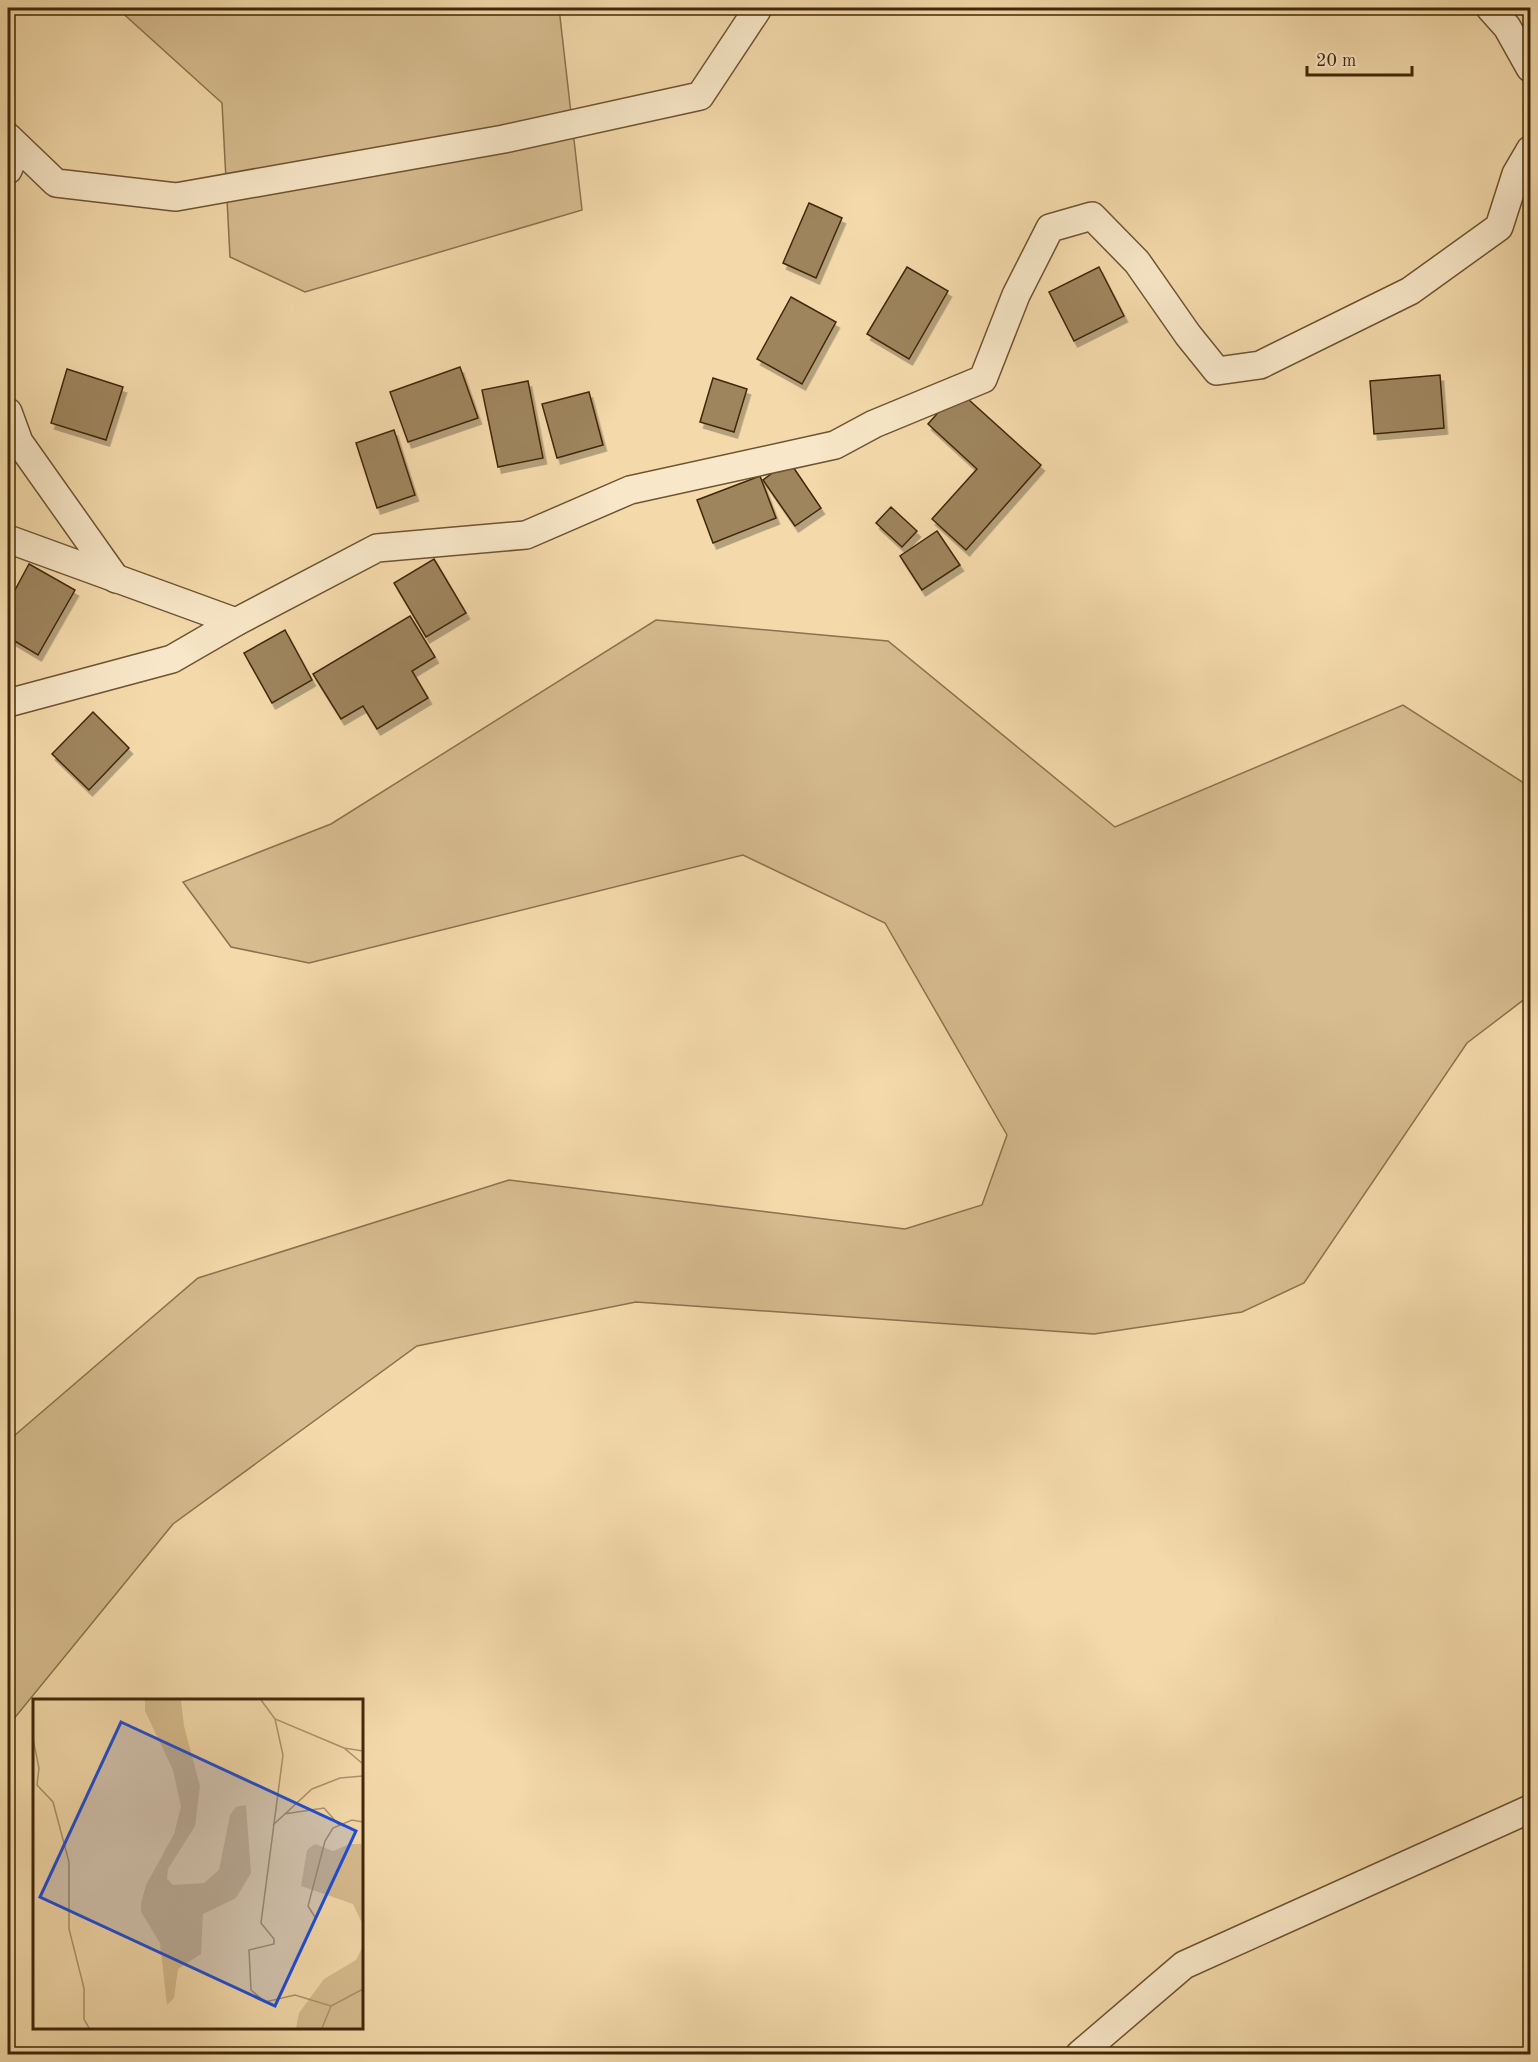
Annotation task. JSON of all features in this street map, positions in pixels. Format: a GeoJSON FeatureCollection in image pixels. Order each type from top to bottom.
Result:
{"type":"FeatureCollection","features":[{"type":"Feature","properties":{"kind":"street"},"geometry":{"type":"LineString","coordinates":[[1490,8],[1507,27],[1530,68]]}},
{"type":"Feature","properties":{"kind":"street"},"geometry":{"type":"LineString","coordinates":[[11,151],[56,183],[176,197],[504,139],[700,96],[757,10]]}},
{"type":"Feature","properties":{"kind":"street"},"geometry":{"type":"LineString","coordinates":[[8,703],[172,659],[236,622],[378,548],[526,535],[630,490],[835,445],[874,424],[983,379],[1016,295],[1050,228],[1092,216],[1137,262],[1188,335],[1217,371],[1260,365],[1410,291],[1499,227],[1516,174],[1530,150]]}},
{"type":"Feature","properties":{"kind":"street"},"geometry":{"type":"LineString","coordinates":[[8,412],[19,442],[116,579]]}},
{"type":"Feature","properties":{"kind":"street"},"geometry":{"type":"LineString","coordinates":[[8,539],[236,622]]}},
{"type":"Feature","properties":{"kind":"street"},"geometry":{"type":"LineString","coordinates":[[1080,2055],[1184,1965],[1530,1809]]}},
{"type":"Feature","properties":{"kind":"shaded area"},"geometry":{"type":"Polygon","coordinates":[[[117,8],[559,8],[582,210],[305,292],[230,257],[222,103],[117,8]]]}},
{"type":"Feature","properties":{"kind":"shaded area"},"geometry":{"type":"Polygon","coordinates":[[[656,620],[888,641],[1115,827],[1403,705],[1530,787],[1530,995],[1467,1043],[1304,1283],[1242,1312],[1094,1334],[636,1302],[417,1346],[173,1524],[8,1726],[8,1441],[198,1278],[509,1180],[905,1229],[982,1205],[1007,1135],[885,923],[743,855],[309,963],[231,947],[183,882],[331,824],[656,620]]]}},
{"type":"Feature","properties":{"kind":"building"},"geometry":{"type":"Polygon","coordinates":[[[809,203],[842,218],[816,278],[783,263],[809,203]]]}},
{"type":"Feature","properties":{"kind":"building"},"geometry":{"type":"Polygon","coordinates":[[[907,267],[948,291],[909,359],[867,334],[907,267]]]}},
{"type":"Feature","properties":{"kind":"building"},"geometry":{"type":"Polygon","coordinates":[[[1099,267],[1124,316],[1074,341],[1049,292],[1099,267]]]}},
{"type":"Feature","properties":{"kind":"building"},"geometry":{"type":"Polygon","coordinates":[[[791,297],[836,322],[802,384],[757,359],[791,297]]]}},
{"type":"Feature","properties":{"kind":"building"},"geometry":{"type":"Polygon","coordinates":[[[460,367],[478,418],[408,442],[390,392],[460,367]]]}},
{"type":"Feature","properties":{"kind":"building"},"geometry":{"type":"Polygon","coordinates":[[[67,369],[123,387],[106,440],[51,423],[67,369]]]}},
{"type":"Feature","properties":{"kind":"building"},"geometry":{"type":"Polygon","coordinates":[[[1440,375],[1444,428],[1374,434],[1370,381],[1440,375]]]}},
{"type":"Feature","properties":{"kind":"building"},"geometry":{"type":"Polygon","coordinates":[[[713,378],[747,389],[734,432],[700,422],[713,378]]]}},
{"type":"Feature","properties":{"kind":"building"},"geometry":{"type":"Polygon","coordinates":[[[528,381],[543,458],[498,467],[482,390],[528,381]]]}},
{"type":"Feature","properties":{"kind":"building"},"geometry":{"type":"Polygon","coordinates":[[[958,390],[1041,465],[966,550],[932,519],[977,469],[928,424],[958,390]]]}},
{"type":"Feature","properties":{"kind":"building"},"geometry":{"type":"Polygon","coordinates":[[[589,392],[603,445],[557,458],[542,404],[589,392]]]}},
{"type":"Feature","properties":{"kind":"building"},"geometry":{"type":"Polygon","coordinates":[[[394,430],[415,495],[377,508],[356,443],[394,430]]]}},
{"type":"Feature","properties":{"kind":"building"},"geometry":{"type":"Polygon","coordinates":[[[789,461],[821,508],[795,526],[763,480],[789,461]]]}},
{"type":"Feature","properties":{"kind":"building"},"geometry":{"type":"Polygon","coordinates":[[[760,476],[776,518],[713,543],[697,500],[760,476]]]}},
{"type":"Feature","properties":{"kind":"building"},"geometry":{"type":"Polygon","coordinates":[[[891,507],[917,531],[902,547],[876,523],[891,507]]]}},
{"type":"Feature","properties":{"kind":"building"},"geometry":{"type":"Polygon","coordinates":[[[937,531],[960,565],[922,590],[900,556],[937,531]]]}},
{"type":"Feature","properties":{"kind":"building"},"geometry":{"type":"Polygon","coordinates":[[[434,559],[466,613],[426,637],[394,583],[434,559]]]}},
{"type":"Feature","properties":{"kind":"building"},"geometry":{"type":"Polygon","coordinates":[[[29,564],[75,590],[38,655],[8,637],[8,603],[29,564]]]}},
{"type":"Feature","properties":{"kind":"building"},"geometry":{"type":"Polygon","coordinates":[[[410,616],[435,657],[412,671],[428,698],[377,729],[363,706],[341,719],[313,674],[410,616]]]}},
{"type":"Feature","properties":{"kind":"building"},"geometry":{"type":"Polygon","coordinates":[[[285,630],[312,680],[272,703],[244,653],[285,630]]]}},
{"type":"Feature","properties":{"kind":"building"},"geometry":{"type":"Polygon","coordinates":[[[93,712],[129,748],[89,790],[52,754],[93,712]]]}}]}
